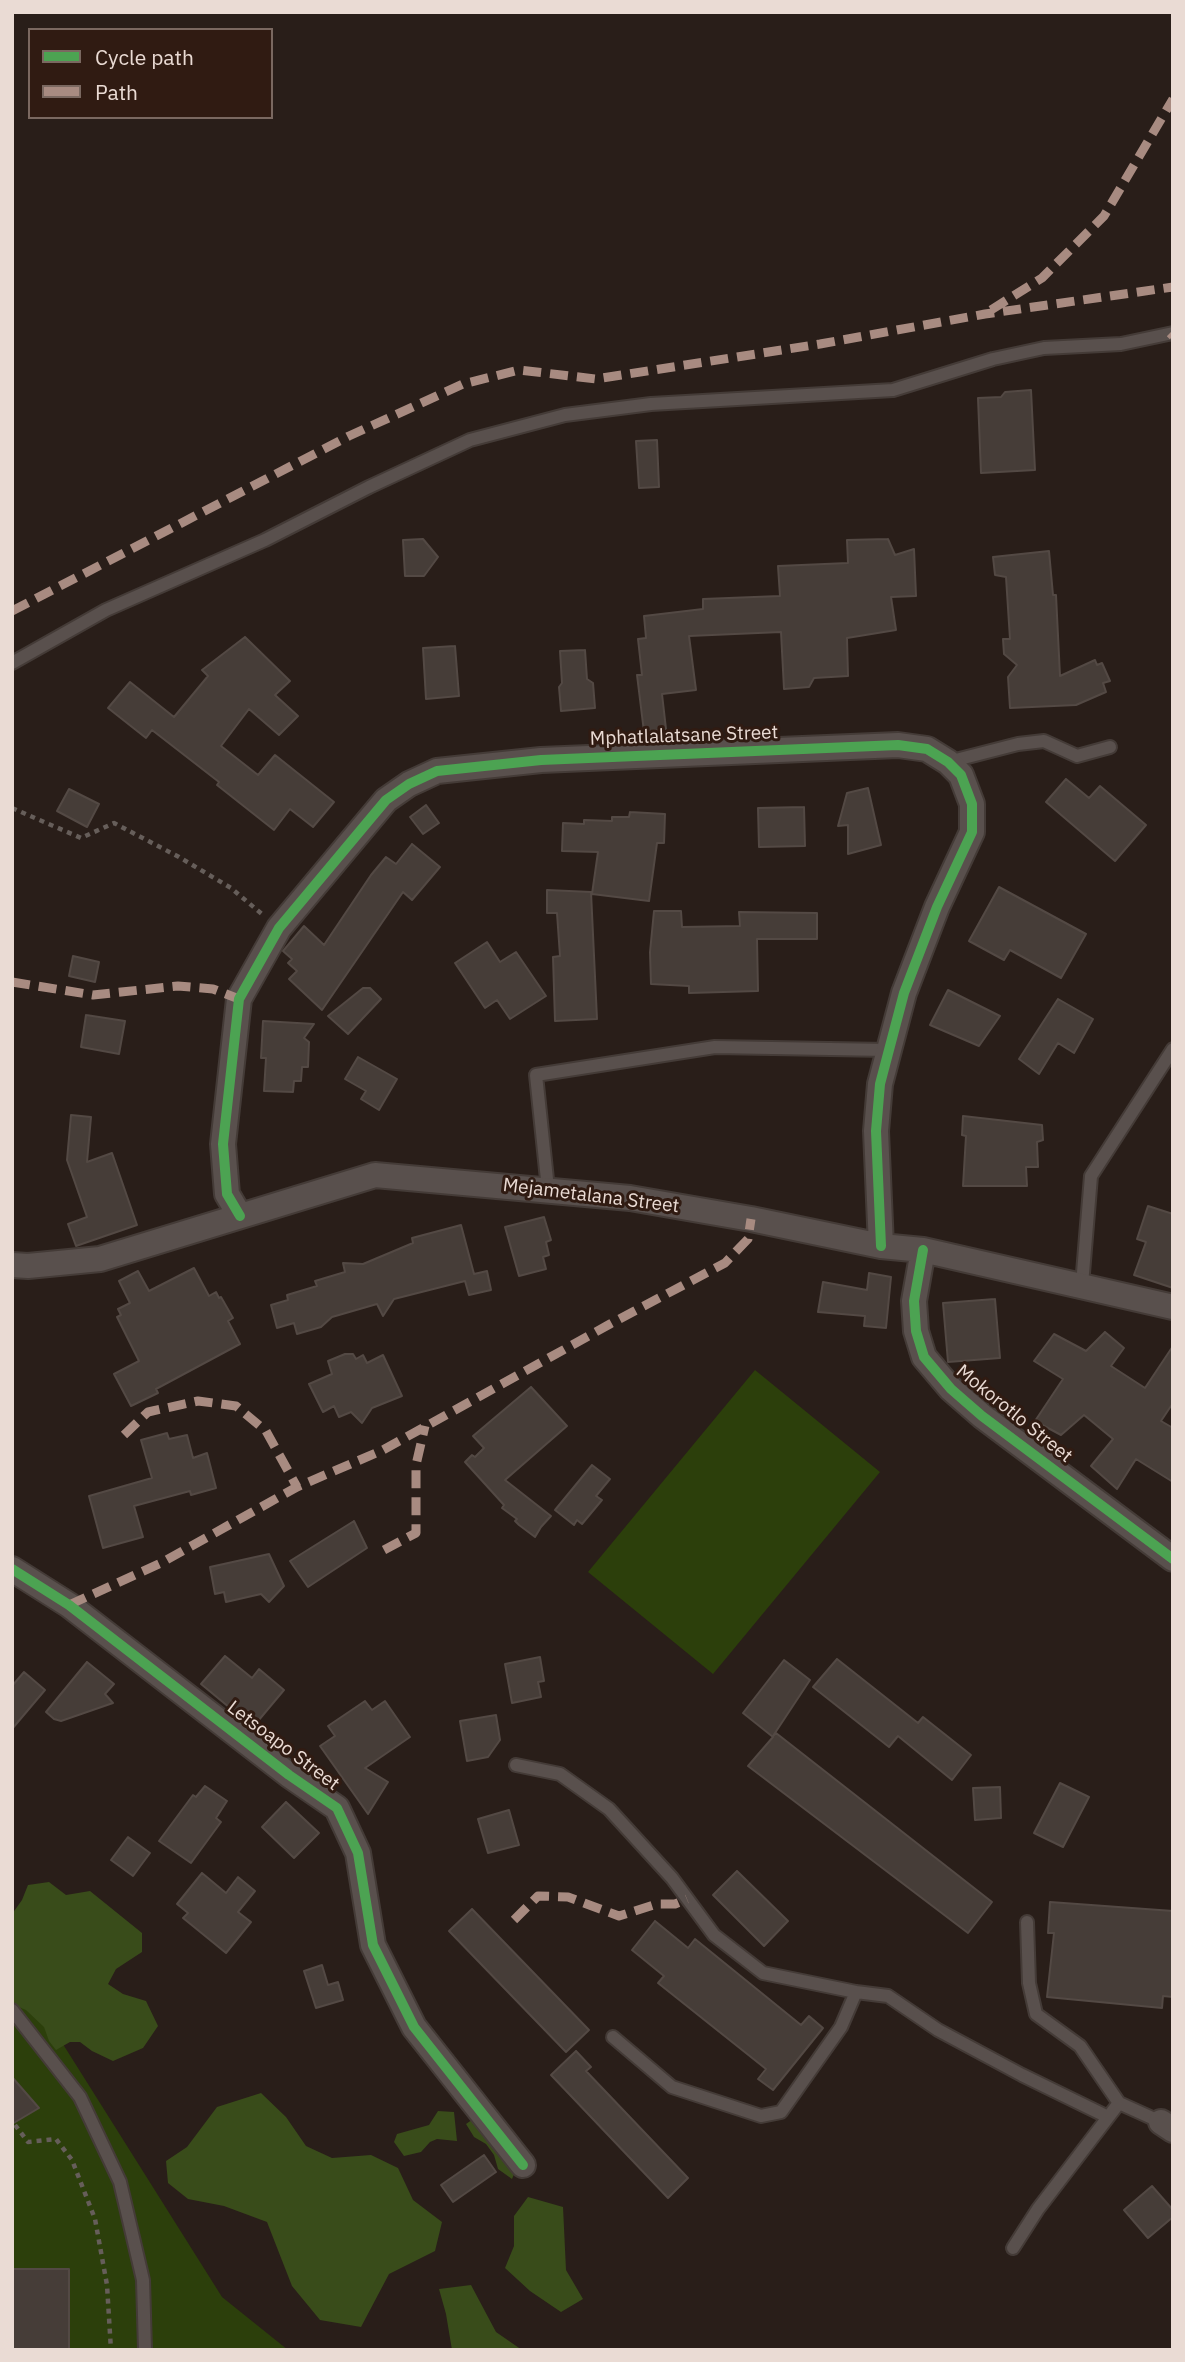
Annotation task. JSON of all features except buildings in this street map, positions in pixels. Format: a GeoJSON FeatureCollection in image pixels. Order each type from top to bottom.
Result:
{"type":"FeatureCollection","features":[{"type":"Feature","properties":{"kind":"street","name":"Mphatlalatsane Street"},"geometry":{"type":"LineString","coordinates":[[240,1216],[227,1194],[223,1144],[239,999],[279,928],[386,800],[409,784],[437,771],[541,760],[898,745],[927,749],[948,762]]}},
{"type":"Feature","properties":{"kind":"street"},"geometry":{"type":"LineString","coordinates":[[881,1246],[876,1131],[880,1084],[887,1050],[913,968],[937,907],[972,832],[972,804],[961,775],[948,762]]}},
{"type":"Feature","properties":{"kind":"street","name":"Mejametalana Street"},"geometry":{"type":"LineString","coordinates":[[12,1265],[100,1259],[376,1175],[630,1198],[751,1219],[881,1246],[923,1251],[1173,1307]]}},
{"type":"Feature","properties":{"kind":"street","name":"Mokorotlo Street"},"geometry":{"type":"LineString","coordinates":[[923,1251],[914,1301],[916,1331],[924,1357],[951,1389],[982,1416],[1173,1559]]}},
{"type":"Feature","properties":{"kind":"street","name":"Letsoapo Street"},"geometry":{"type":"LineString","coordinates":[[12,1569],[69,1605],[289,1775],[337,1808],[358,1853],[373,1945],[414,2027],[523,2165]]}},
{"type":"Feature","properties":{"kind":"lane"},"geometry":{"type":"LineString","coordinates":[[12,663],[106,610],[265,540],[470,440],[565,415],[651,404],[893,390],[1006,356],[1044,348],[1121,344],[1173,333]]}},
{"type":"Feature","properties":{"kind":"lane"},"geometry":{"type":"LineString","coordinates":[[948,762],[1018,744],[1044,741],[1077,756],[1110,747]]}},
{"type":"Feature","properties":{"kind":"lane"},"geometry":{"type":"LineString","coordinates":[[548,1189],[536,1074],[715,1047],[887,1050]]}},
{"type":"Feature","properties":{"kind":"lane"},"geometry":{"type":"LineString","coordinates":[[1082,1285],[1091,1176],[1173,1049]]}},
{"type":"Feature","properties":{"kind":"lane"},"geometry":{"type":"LineString","coordinates":[[516,1765],[560,1774],[609,1809],[672,1878],[714,1935],[763,1973],[888,1996],[938,2030],[1022,2076],[1108,2117]]}},
{"type":"Feature","properties":{"kind":"lane"},"geometry":{"type":"LineString","coordinates":[[1027,1922],[1028,1983],[1036,2014],[1080,2046],[1119,2103],[1167,2126]]}},
{"type":"Feature","properties":{"kind":"lane"},"geometry":{"type":"LineString","coordinates":[[613,2037],[672,2087],[761,2116],[781,2112],[841,2027],[856,1992]]}},
{"type":"Feature","properties":{"kind":"lane"},"geometry":{"type":"LineString","coordinates":[[12,2010],[80,2097],[120,2182],[143,2280],[145,2350]]}},
{"type":"Feature","properties":{"kind":"lane"},"geometry":{"type":"LineString","coordinates":[[1013,2248],[1038,2209],[1119,2103]]}},
{"type":"Feature","properties":{"kind":"path"},"geometry":{"type":"LineString","coordinates":[[12,807],[81,838],[114,824],[179,857],[231,888],[279,928]]}},
{"type":"Feature","properties":{"kind":"path"},"geometry":{"type":"LineString","coordinates":[[15,2125],[28,2142],[56,2139],[72,2160],[95,2219],[107,2284],[111,2350]]}},
{"type":"Feature","properties":{"kind":"green space"},"geometry":{"type":"Polygon","coordinates":[[[755,1370],[880,1472],[713,1674],[588,1572],[755,1370]]]}},
{"type":"Feature","properties":{"kind":"green space"},"geometry":{"type":"Polygon","coordinates":[[[49,1882],[66,1895],[90,1891],[142,1933],[142,1952],[116,1969],[108,1984],[123,1994],[146,2001],[158,2026],[143,2048],[113,2061],[80,2042],[70,2042],[56,2050],[44,2027],[26,2010],[14,2005],[12,1914],[28,1885],[49,1882]]]}},
{"type":"Feature","properties":{"kind":"green space"},"geometry":{"type":"Polygon","coordinates":[[[12,1947],[61,2041],[222,2297],[288,2350],[12,2350],[12,1947]]]}},
{"type":"Feature","properties":{"kind":"green space"},"geometry":{"type":"Polygon","coordinates":[[[261,2093],[286,2117],[306,2146],[332,2158],[371,2155],[398,2168],[413,2200],[442,2222],[435,2251],[389,2274],[361,2327],[320,2320],[292,2286],[267,2222],[224,2206],[188,2199],[168,2183],[166,2161],[187,2147],[217,2107],[261,2093]]]}},
{"type":"Feature","properties":{"kind":"green space"},"geometry":{"type":"Polygon","coordinates":[[[438,2111],[454,2112],[457,2141],[437,2139],[421,2152],[404,2156],[394,2142],[397,2134],[429,2125],[438,2111]]]}},
{"type":"Feature","properties":{"kind":"green space"},"geometry":{"type":"Polygon","coordinates":[[[476,2117],[517,2167],[512,2179],[498,2169],[494,2155],[486,2144],[474,2137],[466,2124],[476,2117]]]}},
{"type":"Feature","properties":{"kind":"green space"},"geometry":{"type":"Polygon","coordinates":[[[528,2197],[563,2207],[566,2270],[583,2299],[561,2312],[530,2291],[505,2268],[514,2246],[514,2216],[528,2197]]]}},
{"type":"Feature","properties":{"kind":"green space"},"geometry":{"type":"Polygon","coordinates":[[[471,2285],[496,2332],[522,2350],[452,2350],[439,2289],[471,2285]]]}},
{"type":"Feature","properties":{"kind":"marked path"},"geometry":{"type":"LineString","coordinates":[[991,310],[1042,278],[1104,216],[1173,99]]}},
{"type":"Feature","properties":{"kind":"marked path"},"geometry":{"type":"LineString","coordinates":[[12,611],[349,436],[463,384],[519,370],[596,379],[820,344],[985,314],[1173,287]]}},
{"type":"Feature","properties":{"kind":"marked path"},"geometry":{"type":"LineString","coordinates":[[1170,333],[1173,336]]}},
{"type":"Feature","properties":{"kind":"marked path"},"geometry":{"type":"LineString","coordinates":[[12,982],[93,995],[178,986],[213,989],[239,999]]}},
{"type":"Feature","properties":{"kind":"marked path"},"geometry":{"type":"LineString","coordinates":[[69,1605],[161,1563],[297,1487],[383,1450],[725,1263],[748,1239],[751,1219]]}},
{"type":"Feature","properties":{"kind":"marked path"},"geometry":{"type":"LineString","coordinates":[[124,1435],[148,1412],[198,1401],[236,1406],[266,1431],[297,1487]]}},
{"type":"Feature","properties":{"kind":"marked path"},"geometry":{"type":"LineString","coordinates":[[384,1550],[416,1533],[416,1465],[425,1426]]}},
{"type":"Feature","properties":{"kind":"marked path"},"geometry":{"type":"LineString","coordinates":[[514,1920],[538,1896],[568,1897],[619,1916],[657,1904],[675,1904],[687,1899]]}},
{"type":"Feature","properties":{"kind":"cycle path"},"geometry":{"type":"LineString","coordinates":[[240,1216],[227,1194],[223,1144],[239,999],[279,928],[386,800],[409,784],[437,771],[541,760],[898,745],[927,749],[948,762],[961,775],[972,804],[972,832],[937,907],[904,993],[880,1084],[876,1131],[881,1246]]}},
{"type":"Feature","properties":{"kind":"cycle path"},"geometry":{"type":"LineString","coordinates":[[923,1250],[914,1301],[916,1331],[924,1357],[951,1389],[982,1416],[1173,1559]]}},
{"type":"Feature","properties":{"kind":"cycle path"},"geometry":{"type":"LineString","coordinates":[[12,1569],[69,1605],[289,1775],[337,1808],[358,1853],[373,1945],[414,2027],[523,2165]]}}]}
